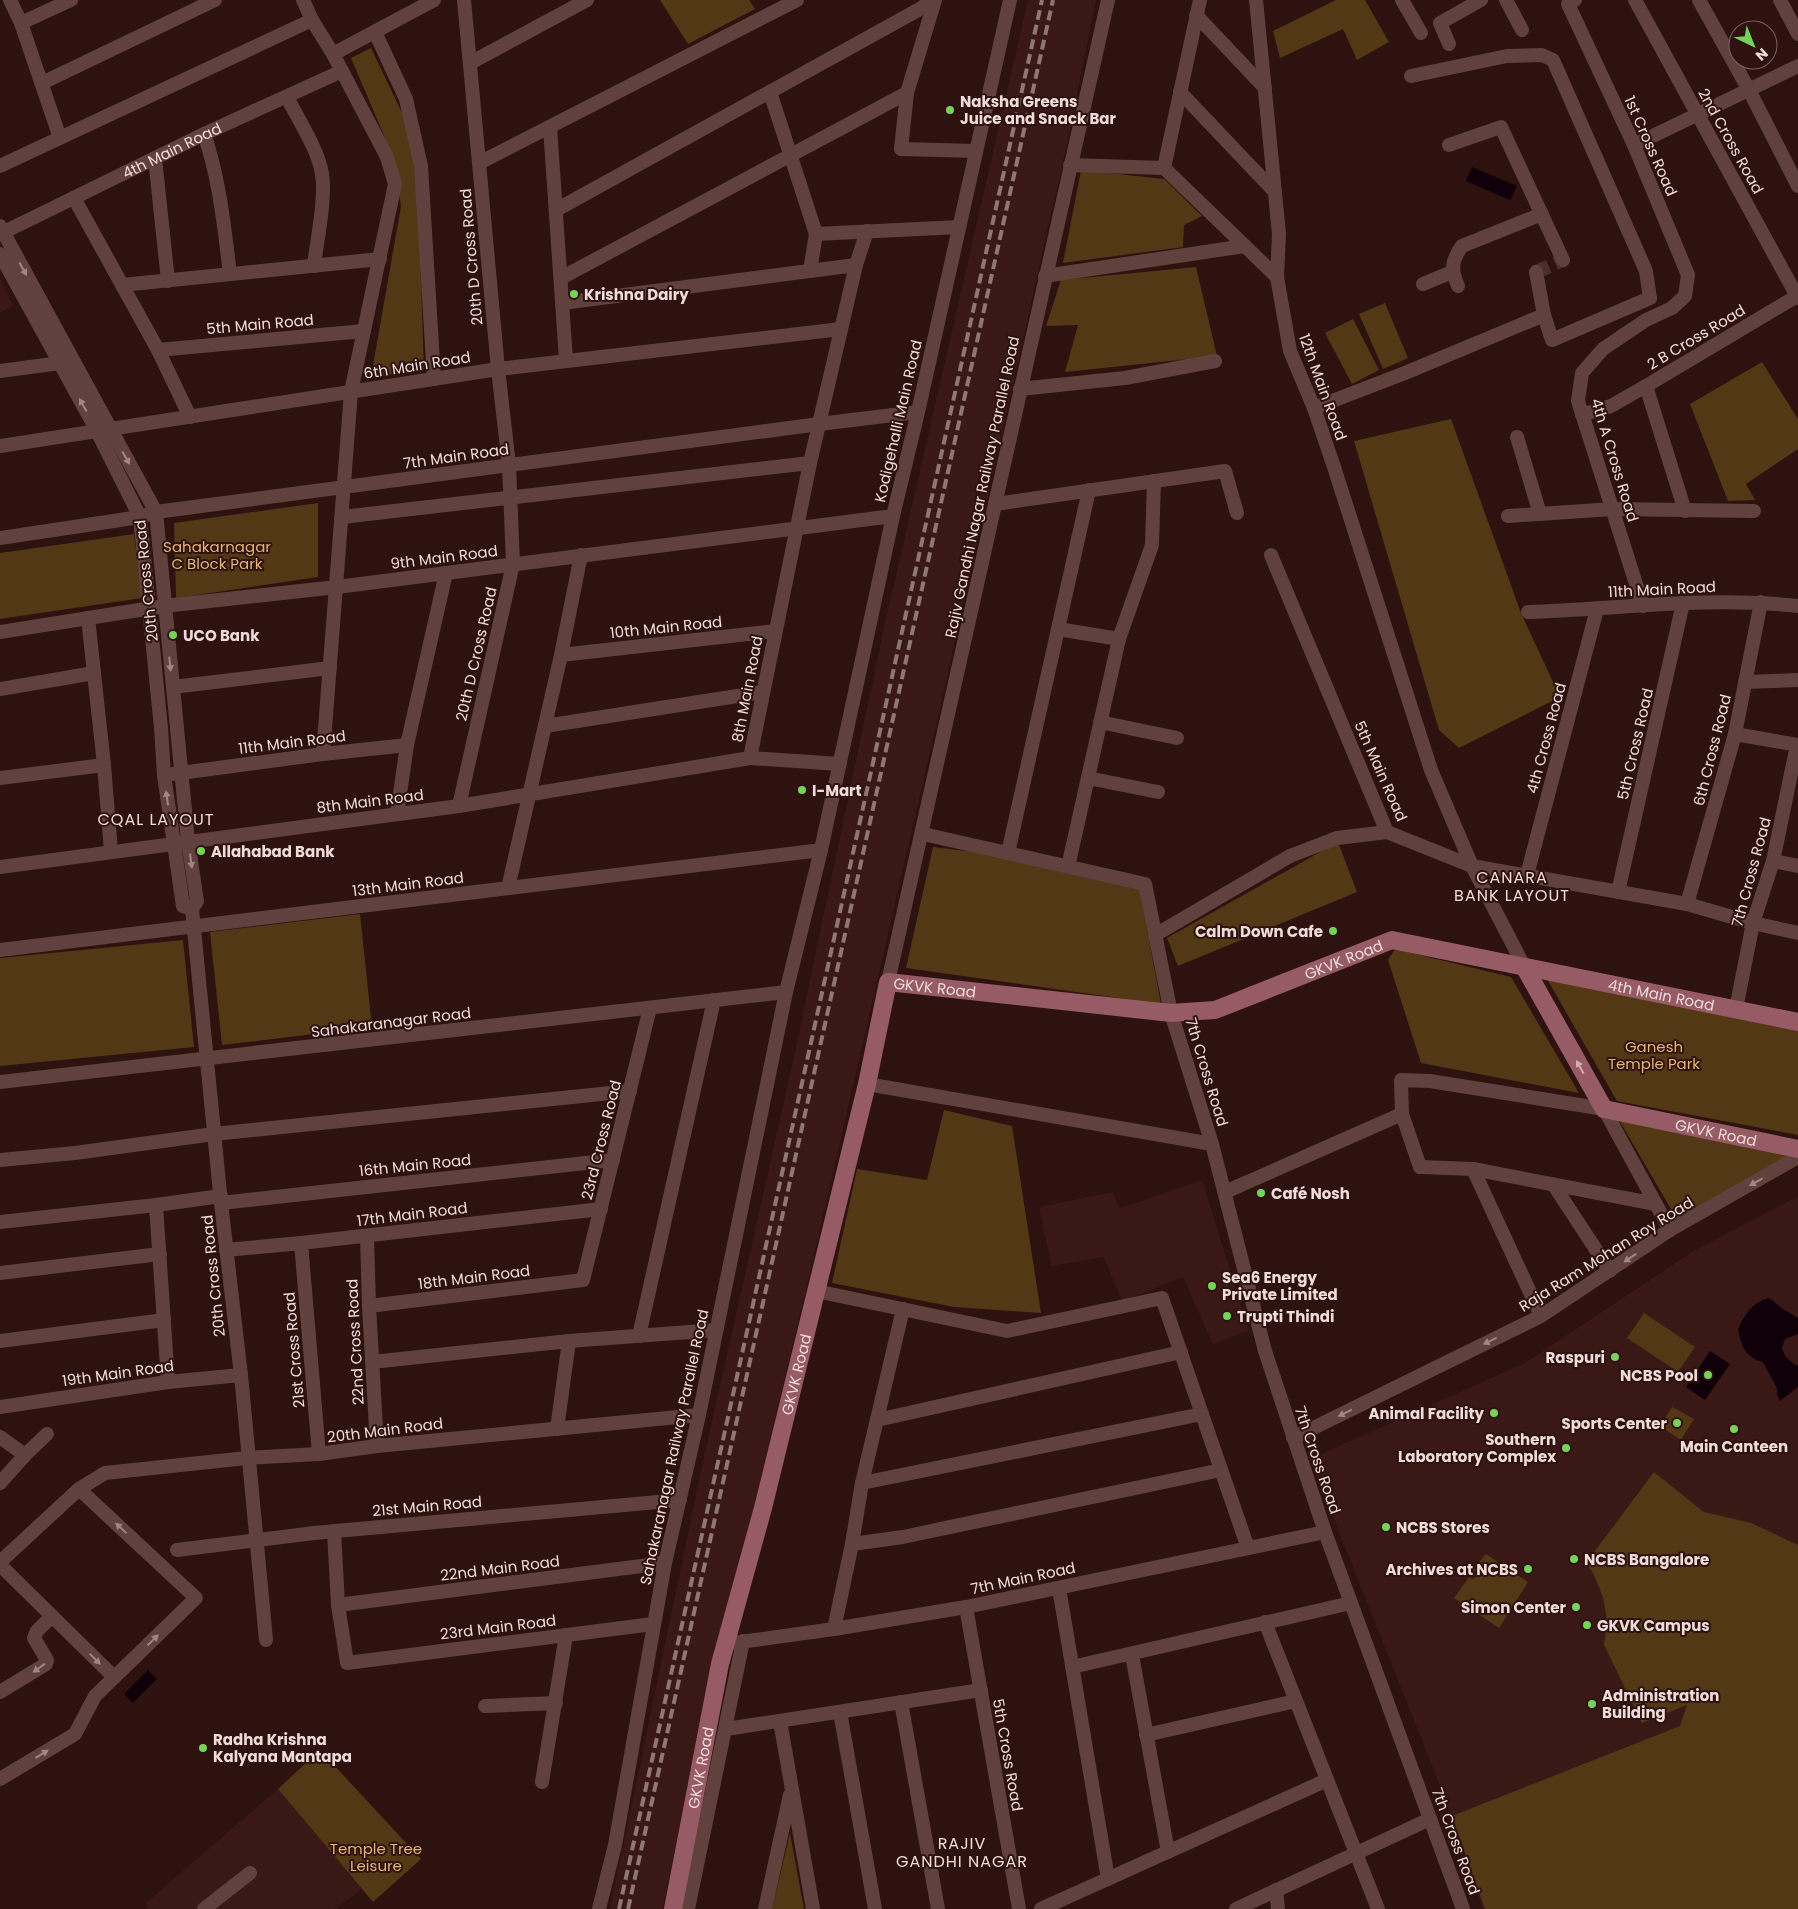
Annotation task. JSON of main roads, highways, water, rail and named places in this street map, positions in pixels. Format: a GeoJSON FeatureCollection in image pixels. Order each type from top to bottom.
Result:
{"type":"FeatureCollection","features":[{"type":"Feature","properties":{"kind":"main road","name":"GKVK Road"},"geometry":{"type":"LineString","coordinates":[[673,1909],[720,1664],[763,1508],[866,1084],[888,982],[1171,1013],[1215,1010],[1392,940],[1525,968],[1604,1109],[1798,1149]]}},
{"type":"Feature","properties":{"kind":"main road","name":"4th Main Road"},"geometry":{"type":"LineString","coordinates":[[1525,968],[1798,1022]]}},
{"type":"Feature","properties":{"kind":"tunnel"},"geometry":{"type":"LineString","coordinates":[[1536,272],[1563,260]]}},
{"type":"Feature","properties":{"kind":"railway"},"geometry":{"type":"LineString","coordinates":[[619,1909],[1042,0]]}},
{"type":"Feature","properties":{"kind":"railway"},"geometry":{"type":"LineString","coordinates":[[628,1909],[1053,0]]}},
{"type":"Feature","properties":{"kind":"place","name":"Naksha Greens Juice and Snack Bar"},"geometry":{"type":"Point","coordinates":[950,110]}},
{"type":"Feature","properties":{"kind":"place","name":"Krishna Dairy"},"geometry":{"type":"Point","coordinates":[574,294]}},
{"type":"Feature","properties":{"kind":"place","name":"UCO Bank"},"geometry":{"type":"Point","coordinates":[173,635]}},
{"type":"Feature","properties":{"kind":"place","name":"I-Mart"},"geometry":{"type":"Point","coordinates":[802,790]}},
{"type":"Feature","properties":{"kind":"place","name":"Allahabad Bank"},"geometry":{"type":"Point","coordinates":[201,851]}},
{"type":"Feature","properties":{"kind":"place","name":"Calm Down Cafe"},"geometry":{"type":"Point","coordinates":[1333,931]}},
{"type":"Feature","properties":{"kind":"place","name":"Café Nosh"},"geometry":{"type":"Point","coordinates":[1261,1193]}},
{"type":"Feature","properties":{"kind":"place","name":"Sea6 Energy Private Limited"},"geometry":{"type":"Point","coordinates":[1212,1286]}},
{"type":"Feature","properties":{"kind":"place","name":"Trupti Thindi"},"geometry":{"type":"Point","coordinates":[1227,1316]}},
{"type":"Feature","properties":{"kind":"place","name":"Raspuri"},"geometry":{"type":"Point","coordinates":[1615,1357]}},
{"type":"Feature","properties":{"kind":"place","name":"NCBS Pool"},"geometry":{"type":"Point","coordinates":[1708,1375]}},
{"type":"Feature","properties":{"kind":"place","name":"Animal Facility"},"geometry":{"type":"Point","coordinates":[1494,1413]}},
{"type":"Feature","properties":{"kind":"place","name":"Sports Center"},"geometry":{"type":"Point","coordinates":[1677,1423]}},
{"type":"Feature","properties":{"kind":"place","name":"Main Canteen"},"geometry":{"type":"Point","coordinates":[1734,1429]}},
{"type":"Feature","properties":{"kind":"place","name":"Southern Laboratory Complex"},"geometry":{"type":"Point","coordinates":[1566,1448]}},
{"type":"Feature","properties":{"kind":"place","name":"NCBS Stores"},"geometry":{"type":"Point","coordinates":[1386,1527]}},
{"type":"Feature","properties":{"kind":"place","name":"NCBS Bangalore"},"geometry":{"type":"Point","coordinates":[1574,1559]}},
{"type":"Feature","properties":{"kind":"place","name":"Archives at NCBS"},"geometry":{"type":"Point","coordinates":[1528,1569]}},
{"type":"Feature","properties":{"kind":"place","name":"Simon Center"},"geometry":{"type":"Point","coordinates":[1576,1607]}},
{"type":"Feature","properties":{"kind":"place","name":"GKVK Campus"},"geometry":{"type":"Point","coordinates":[1587,1625]}},
{"type":"Feature","properties":{"kind":"place","name":"Administration Building"},"geometry":{"type":"Point","coordinates":[1592,1704]}},
{"type":"Feature","properties":{"kind":"place","name":"Radha Krishna Kalyana Mantapa"},"geometry":{"type":"Point","coordinates":[203,1748]}},
{"type":"Feature","properties":{"kind":"district","name":"CQAL LAYOUT"},"geometry":{"type":"Point","coordinates":[156,819]}},
{"type":"Feature","properties":{"kind":"district","name":"CANARA BANK LAYOUT"},"geometry":{"type":"Point","coordinates":[1512,886]}},
{"type":"Feature","properties":{"kind":"district","name":"RAJIV GANDHI NAGAR"},"geometry":{"type":"Point","coordinates":[962,1852]}},
{"type":"Feature","properties":{"kind":"park label","name":"Sahakarnagar C Block Park"},"geometry":{"type":"Point","coordinates":[217,554]}},
{"type":"Feature","properties":{"kind":"park label","name":"Ganesh Temple Park"},"geometry":{"type":"Point","coordinates":[1654,1054]}},
{"type":"Feature","properties":{"kind":"park label","name":"Temple Tree Leisure"},"geometry":{"type":"Point","coordinates":[376,1856]}}]}
